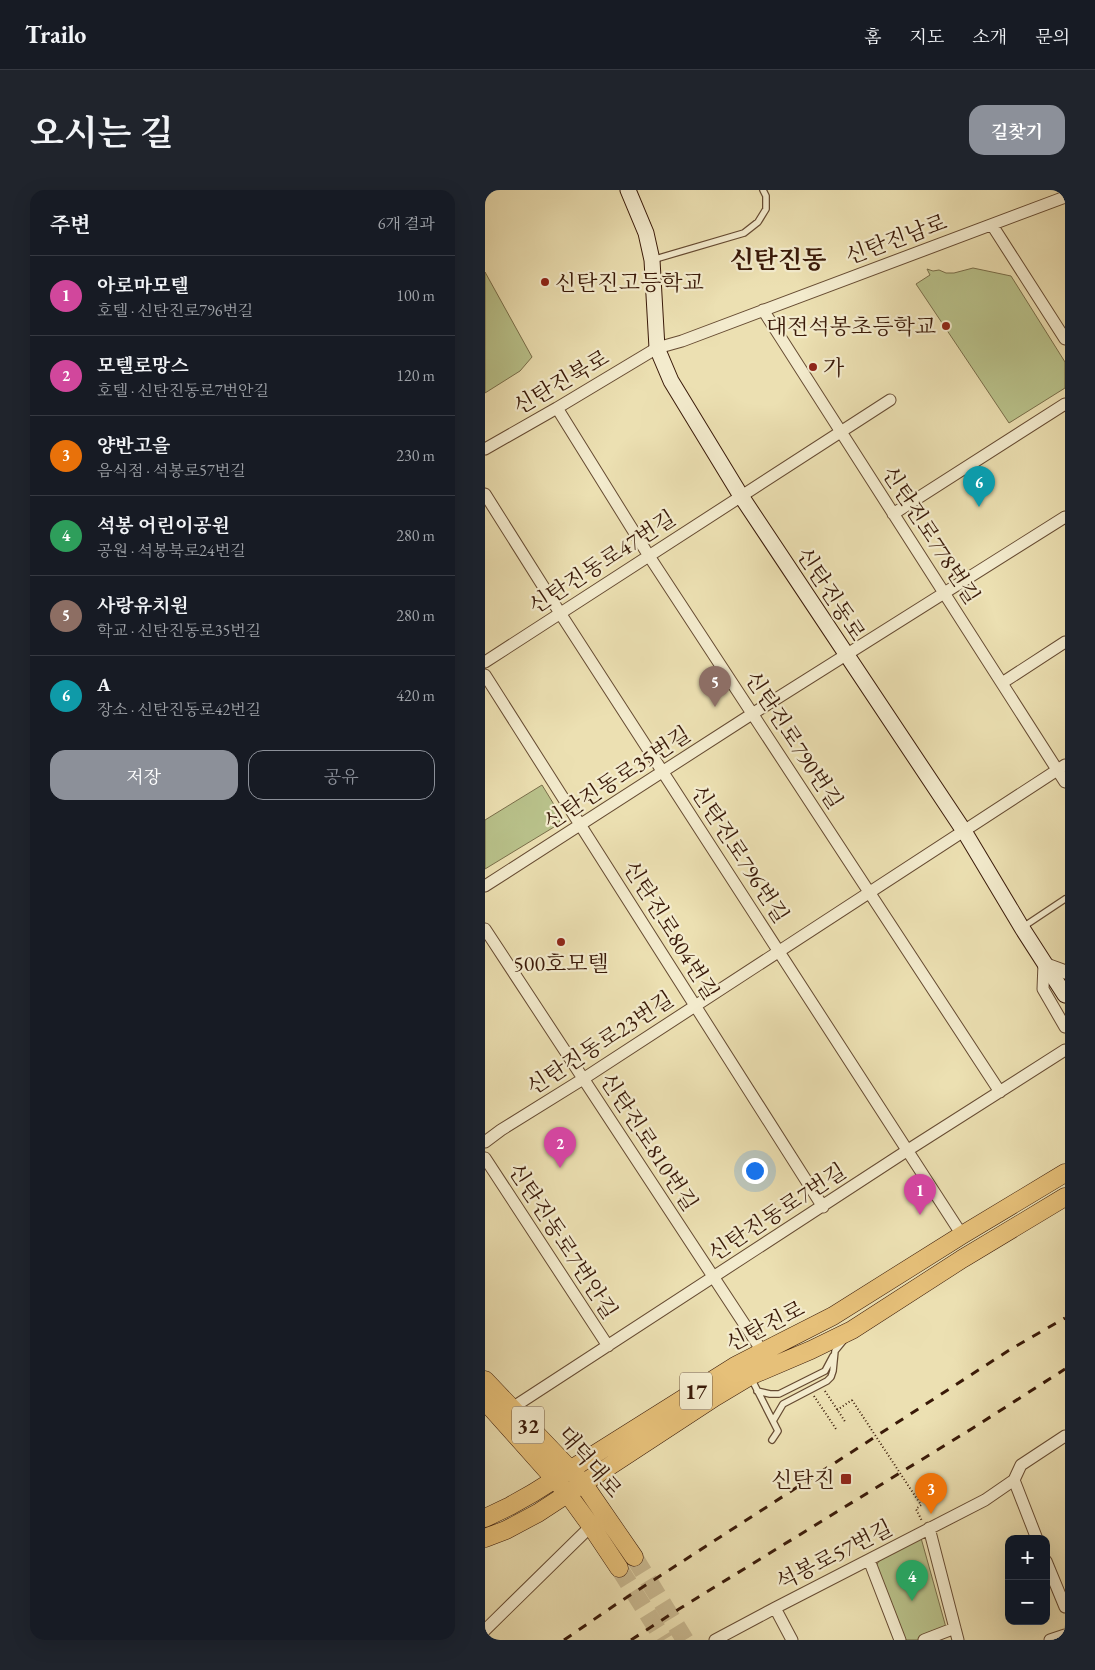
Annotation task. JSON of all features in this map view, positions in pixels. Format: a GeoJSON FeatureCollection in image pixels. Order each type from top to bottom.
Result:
{"type":"FeatureCollection","features":[{"type":"Feature","properties":{"kind":"main road","name":"신탄진동로"},"geometry":{"type":"LineString","coordinates":[[628,190],[646,233],[652,260],[657,348],[671,381],[741,496],[964,831],[1021,928],[1065,995]]}},
{"type":"Feature","properties":{"kind":"main road","name":"신탄진로"},"geometry":{"type":"LineString","coordinates":[[485,1518],[525,1498],[735,1366],[833,1316],[1065,1173]]}},
{"type":"Feature","properties":{"kind":"main road","name":"신탄진로"},"geometry":{"type":"LineString","coordinates":[[485,1538],[506,1530],[538,1513],[583,1482],[811,1350],[852,1330],[962,1259],[1065,1197]]}},
{"type":"Feature","properties":{"kind":"main road","name":"대덕대로"},"geometry":{"type":"LineString","coordinates":[[485,1380],[583,1482],[634,1557]]}},
{"type":"Feature","properties":{"kind":"main road","name":"32"},"geometry":{"type":"LineString","coordinates":[[485,1401],[555,1479]]}},
{"type":"Feature","properties":{"kind":"main road"},"geometry":{"type":"LineString","coordinates":[[525,1498],[533,1481],[531,1452]]}},
{"type":"Feature","properties":{"kind":"main road","name":"대덕대로"},"geometry":{"type":"LineString","coordinates":[[555,1479],[591,1526],[619,1568]]}},
{"type":"Feature","properties":{"kind":"street","name":"신탄진남로"},"geometry":{"type":"LineString","coordinates":[[657,348],[682,341],[1065,197]]}},
{"type":"Feature","properties":{"kind":"street"},"geometry":{"type":"LineString","coordinates":[[992,225],[1065,339]]}},
{"type":"Feature","properties":{"kind":"street","name":"신탄진로778번길"},"geometry":{"type":"LineString","coordinates":[[763,310],[1001,683],[1061,767],[1065,782]]}},
{"type":"Feature","properties":{"kind":"street","name":"신탄진북로"},"geometry":{"type":"LineString","coordinates":[[485,449],[657,348]]}},
{"type":"Feature","properties":{"kind":"street","name":"신탄진동로47번길"},"geometry":{"type":"LineString","coordinates":[[485,662],[890,400]]}},
{"type":"Feature","properties":{"kind":"street"},"geometry":{"type":"LineString","coordinates":[[893,514],[1065,404]]}},
{"type":"Feature","properties":{"kind":"street","name":"신탄진로790번길"},"geometry":{"type":"LineString","coordinates":[[557,408],[649,556],[1000,1092]]}},
{"type":"Feature","properties":{"kind":"street","name":"신탄진로796번길"},"geometry":{"type":"LineString","coordinates":[[485,494],[560,614],[963,1235]]}},
{"type":"Feature","properties":{"kind":"street","name":"신탄진동로35번길"},"geometry":{"type":"LineString","coordinates":[[485,886],[1065,517]]}},
{"type":"Feature","properties":{"kind":"street"},"geometry":{"type":"LineString","coordinates":[[1001,683],[1065,642]]}},
{"type":"Feature","properties":{"kind":"street","name":"신탄진로804번길"},"geometry":{"type":"LineString","coordinates":[[485,675],[823,1207]]}},
{"type":"Feature","properties":{"kind":"street","name":"신탄진동로23번길"},"geometry":{"type":"LineString","coordinates":[[485,1142],[1061,767]]}},
{"type":"Feature","properties":{"kind":"street","name":"신탄진로810번길"},"geometry":{"type":"LineString","coordinates":[[485,929],[762,1351]]}},
{"type":"Feature","properties":{"kind":"street"},"geometry":{"type":"LineString","coordinates":[[1065,973],[1063,970],[1044,963],[1043,989],[1065,1027]]}},
{"type":"Feature","properties":{"kind":"street","name":"신탄진동로7번길"},"geometry":{"type":"LineString","coordinates":[[512,1408],[1065,1050]]}},
{"type":"Feature","properties":{"kind":"street","name":"신탄진동로7번안길"},"geometry":{"type":"LineString","coordinates":[[485,1158],[608,1346]]}},
{"type":"Feature","properties":{"kind":"street","name":"석봉로57번길"},"geometry":{"type":"LineString","coordinates":[[715,1640],[985,1500],[1014,1480],[1021,1464],[1065,1436]]}},
{"type":"Feature","properties":{"kind":"street"},"geometry":{"type":"LineString","coordinates":[[1014,1480],[1035,1535]]}},
{"type":"Feature","properties":{"kind":"street"},"geometry":{"type":"LineString","coordinates":[[485,1630],[591,1526]]}},
{"type":"Feature","properties":{"kind":"street"},"geometry":{"type":"LineString","coordinates":[[929,1528],[958,1640]]}},
{"type":"Feature","properties":{"kind":"street"},"geometry":{"type":"LineString","coordinates":[[869,1560],[900,1640]]}},
{"type":"Feature","properties":{"kind":"street"},"geometry":{"type":"LineString","coordinates":[[1050,1571],[1065,1607]]}},
{"type":"Feature","properties":{"kind":"street"},"geometry":{"type":"LineString","coordinates":[[775,1608],[792,1640]]}},
{"type":"Feature","properties":{"kind":"street"},"geometry":{"type":"LineString","coordinates":[[923,1640],[955,1628]]}},
{"type":"Feature","properties":{"kind":"street"},"geometry":{"type":"LineString","coordinates":[[1050,1640],[1065,1634]]}},
{"type":"Feature","properties":{"kind":"lane"},"geometry":{"type":"LineString","coordinates":[[652,260],[744,233],[758,222],[766,208],[766,196],[763,190]]}},
{"type":"Feature","properties":{"kind":"lane"},"geometry":{"type":"LineString","coordinates":[[1021,928],[1065,899]]}},
{"type":"Feature","properties":{"kind":"lane"},"geometry":{"type":"LineString","coordinates":[[753,1383],[769,1394],[779,1394],[817,1376],[825,1371],[835,1351],[852,1330]]}},
{"type":"Feature","properties":{"kind":"lane"},"geometry":{"type":"LineString","coordinates":[[773,1421],[783,1404],[827,1381],[831,1377],[835,1351]]}},
{"type":"Feature","properties":{"kind":"lane"},"geometry":{"type":"LineString","coordinates":[[753,1383],[778,1431],[772,1440]]}},
{"type":"Feature","properties":{"kind":"path"},"geometry":{"type":"LineString","coordinates":[[820,1391],[825,1390],[846,1423]]}},
{"type":"Feature","properties":{"kind":"path"},"geometry":{"type":"LineString","coordinates":[[837,1410],[852,1400],[921,1505],[916,1509]]}},
{"type":"Feature","properties":{"kind":"path"},"geometry":{"type":"LineString","coordinates":[[817,1402],[836,1429]]}},
{"type":"Feature","properties":{"kind":"green space"},"geometry":{"type":"Polygon","coordinates":[[[973,268],[1011,276],[1065,362],[1065,388],[1009,423],[916,284],[930,275],[927,269],[954,273],[973,268]]]}},
{"type":"Feature","properties":{"kind":"green space"},"geometry":{"type":"Polygon","coordinates":[[[485,272],[532,357],[520,371],[485,393],[485,272]]]}},
{"type":"Feature","properties":{"kind":"green space"},"geometry":{"type":"Polygon","coordinates":[[[542,785],[561,816],[559,824],[485,869],[485,820],[542,785]]]}},
{"type":"Feature","properties":{"kind":"green space"},"geometry":{"type":"Polygon","coordinates":[[[921,1538],[947,1631],[924,1640],[900,1640],[873,1571],[879,1561],[921,1538]]]}},
{"type":"Feature","properties":{"kind":"tunnel"},"geometry":{"type":"LineString","coordinates":[[634,1557],[685,1640]]}},
{"type":"Feature","properties":{"kind":"tunnel"},"geometry":{"type":"LineString","coordinates":[[619,1568],[664,1640]]}},
{"type":"Feature","properties":{"kind":"railway"},"geometry":{"type":"LineString","coordinates":[[564,1640],[615,1605],[1011,1349],[1065,1318]]}},
{"type":"Feature","properties":{"kind":"railway"},"geometry":{"type":"LineString","coordinates":[[631,1640],[1065,1369]]}},
{"type":"Feature","properties":{"kind":"place","name":"신탄진고등학교"},"geometry":{"type":"Point","coordinates":[545,282]}},
{"type":"Feature","properties":{"kind":"place","name":"대전석봉초등학교"},"geometry":{"type":"Point","coordinates":[946,326]}},
{"type":"Feature","properties":{"kind":"place","name":"가"},"geometry":{"type":"Point","coordinates":[813,367]}},
{"type":"Feature","properties":{"kind":"place","name":"A"},"geometry":{"type":"Point","coordinates":[979,507]}},
{"type":"Feature","properties":{"kind":"place","name":"사랑유치원"},"geometry":{"type":"Point","coordinates":[715,707]}},
{"type":"Feature","properties":{"kind":"place","name":"500호모텔"},"geometry":{"type":"Point","coordinates":[561,942]}},
{"type":"Feature","properties":{"kind":"place","name":"모텔로망스"},"geometry":{"type":"Point","coordinates":[560,1168]}},
{"type":"Feature","properties":{"kind":"place","name":"아로마모텔"},"geometry":{"type":"Point","coordinates":[920,1215]}},
{"type":"Feature","properties":{"kind":"place","name":"신탄진"},"geometry":{"type":"Point","coordinates":[846,1479]}},
{"type":"Feature","properties":{"kind":"place","name":"양반고을"},"geometry":{"type":"Point","coordinates":[931,1514]}},
{"type":"Feature","properties":{"kind":"place","name":"석봉 어린이공원"},"geometry":{"type":"Point","coordinates":[912,1601]}},
{"type":"Feature","properties":{"kind":"district","name":"신탄진동"},"geometry":{"type":"Point","coordinates":[778,259]}}]}
